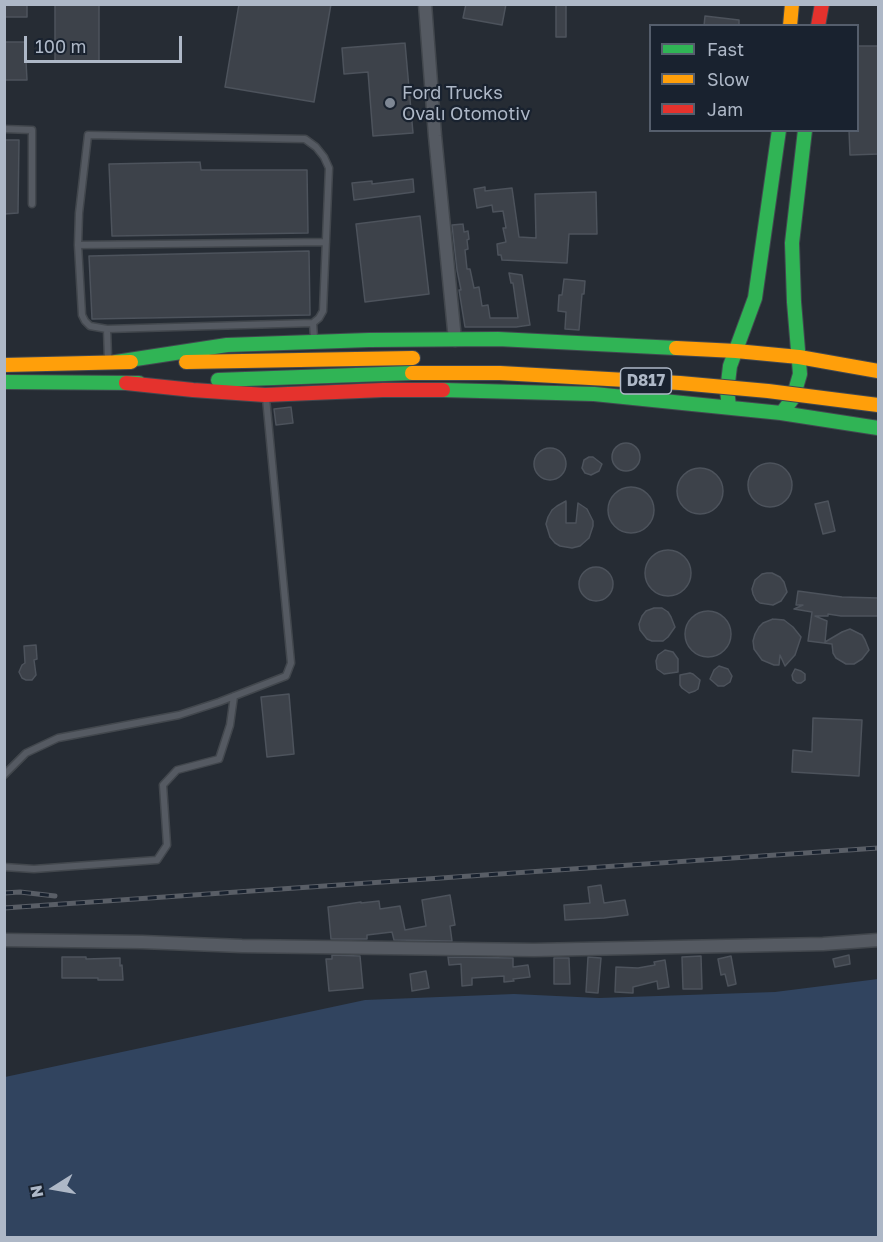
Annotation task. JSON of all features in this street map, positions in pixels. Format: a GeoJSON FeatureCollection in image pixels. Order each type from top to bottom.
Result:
{"type":"FeatureCollection","features":[{"type":"Feature","properties":{"kind":"highway"},"geometry":{"type":"LineString","coordinates":[[790,24],[792,4]]}},
{"type":"Feature","properties":{"kind":"highway"},"geometry":{"type":"LineString","coordinates":[[818,24],[822,4]]}},
{"type":"Feature","properties":{"kind":"highway"},"geometry":{"type":"LineString","coordinates":[[729,407],[727,391],[730,366],[755,298],[779,132]]}},
{"type":"Feature","properties":{"kind":"highway"},"geometry":{"type":"LineString","coordinates":[[782,412],[793,398],[800,374],[792,243],[805,132]]}},
{"type":"Feature","properties":{"kind":"highway"},"geometry":{"type":"LineString","coordinates":[[112,362],[227,345],[369,340],[498,339],[736,351],[799,357],[879,371]]}},
{"type":"Feature","properties":{"kind":"highway","name":"D817"},"geometry":{"type":"LineString","coordinates":[[4,365],[112,362],[417,363],[500,373],[669,382],[768,391],[879,405]]}},
{"type":"Feature","properties":{"kind":"highway","name":"D817"},"geometry":{"type":"LineString","coordinates":[[4,382],[126,383],[417,363]]}},
{"type":"Feature","properties":{"kind":"highway"},"geometry":{"type":"LineString","coordinates":[[713,372],[747,375]]}},
{"type":"Feature","properties":{"kind":"highway"},"geometry":{"type":"LineString","coordinates":[[781,378],[813,382]]}},
{"type":"Feature","properties":{"kind":"highway"},"geometry":{"type":"LineString","coordinates":[[126,383],[265,395],[383,390],[594,394],[782,412],[878,429]]}},
{"type":"Feature","properties":{"kind":"street"},"geometry":{"type":"LineString","coordinates":[[425,4],[455,340]]}},
{"type":"Feature","properties":{"kind":"street"},"geometry":{"type":"LineString","coordinates":[[4,940],[534,950],[823,944],[879,940]]}},
{"type":"Feature","properties":{"kind":"lane"},"geometry":{"type":"LineString","coordinates":[[4,129],[32,130],[32,204]]}},
{"type":"Feature","properties":{"kind":"lane"},"geometry":{"type":"LineString","coordinates":[[88,135],[305,139],[321,152],[329,168],[326,242],[323,311],[313,323],[107,329],[90,326],[82,315],[78,245],[79,213],[88,135]]}},
{"type":"Feature","properties":{"kind":"lane"},"geometry":{"type":"LineString","coordinates":[[78,245],[326,242]]}},
{"type":"Feature","properties":{"kind":"lane"},"geometry":{"type":"LineString","coordinates":[[313,323],[314,342]]}},
{"type":"Feature","properties":{"kind":"lane"},"geometry":{"type":"LineString","coordinates":[[107,329],[112,362]]}},
{"type":"Feature","properties":{"kind":"lane"},"geometry":{"type":"LineString","coordinates":[[4,775],[26,753],[58,738],[179,715],[286,676],[291,663],[265,395]]}},
{"type":"Feature","properties":{"kind":"lane"},"geometry":{"type":"LineString","coordinates":[[4,867],[34,869],[157,860],[167,845],[163,785],[177,770],[219,759],[230,725],[234,696]]}},
{"type":"Feature","properties":{"kind":"water"},"geometry":{"type":"Polygon","coordinates":[[[878,979],[878,1237],[5,1237],[5,1077],[365,1000],[514,994],[599,998],[775,992],[878,979]]]}},
{"type":"Feature","properties":{"kind":"building"},"geometry":{"type":"Polygon","coordinates":[[[4,4],[27,4],[27,17],[4,17],[4,4]]]}},
{"type":"Feature","properties":{"kind":"building"},"geometry":{"type":"Polygon","coordinates":[[[55,4],[99,4],[99,62],[55,61],[55,4]]]}},
{"type":"Feature","properties":{"kind":"building"},"geometry":{"type":"Polygon","coordinates":[[[239,4],[331,4],[314,102],[225,87],[239,4]]]}},
{"type":"Feature","properties":{"kind":"building"},"geometry":{"type":"Polygon","coordinates":[[[466,4],[506,4],[502,25],[463,18],[466,4]]]}},
{"type":"Feature","properties":{"kind":"building"},"geometry":{"type":"Polygon","coordinates":[[[556,4],[566,4],[566,37],[556,37],[556,4]]]}},
{"type":"Feature","properties":{"kind":"building"},"geometry":{"type":"Polygon","coordinates":[[[705,16],[739,20],[739,24],[704,24],[705,16]]]}},
{"type":"Feature","properties":{"kind":"building"},"geometry":{"type":"Polygon","coordinates":[[[4,42],[25,42],[27,80],[4,80],[4,42]]]}},
{"type":"Feature","properties":{"kind":"building","name":"Ford Trucks Ovalı Otomotiv"},"geometry":{"type":"Polygon","coordinates":[[[405,43],[413,133],[373,136],[368,72],[344,74],[342,48],[405,43]]]}},
{"type":"Feature","properties":{"kind":"building"},"geometry":{"type":"Polygon","coordinates":[[[859,46],[879,46],[879,154],[850,155],[849,132],[859,132],[859,46]]]}},
{"type":"Feature","properties":{"kind":"building"},"geometry":{"type":"Polygon","coordinates":[[[4,140],[19,140],[18,213],[4,214],[4,140]]]}},
{"type":"Feature","properties":{"kind":"building"},"geometry":{"type":"Polygon","coordinates":[[[200,162],[201,170],[307,170],[308,233],[112,236],[109,164],[200,162]]]}},
{"type":"Feature","properties":{"kind":"building"},"geometry":{"type":"Polygon","coordinates":[[[413,179],[414,192],[354,200],[352,183],[372,181],[372,184],[413,179]]]}},
{"type":"Feature","properties":{"kind":"building"},"geometry":{"type":"Polygon","coordinates":[[[485,187],[485,191],[512,188],[519,237],[536,238],[535,194],[596,192],[597,234],[569,234],[567,263],[502,260],[501,255],[498,255],[497,244],[506,242],[503,211],[493,212],[492,205],[477,208],[474,189],[485,187]]]}},
{"type":"Feature","properties":{"kind":"building"},"geometry":{"type":"Polygon","coordinates":[[[420,216],[429,294],[365,302],[356,224],[420,216]]]}},
{"type":"Feature","properties":{"kind":"building"},"geometry":{"type":"Polygon","coordinates":[[[463,224],[464,232],[468,231],[469,239],[467,240],[468,249],[465,250],[467,269],[470,269],[474,288],[479,287],[482,306],[488,305],[490,318],[518,318],[513,283],[511,283],[509,273],[522,275],[530,325],[465,327],[452,225],[463,224]]]}},
{"type":"Feature","properties":{"kind":"building"},"geometry":{"type":"Polygon","coordinates":[[[309,251],[310,315],[92,319],[89,256],[309,251]]]}},
{"type":"Feature","properties":{"kind":"building"},"geometry":{"type":"Polygon","coordinates":[[[564,279],[585,281],[579,330],[565,329],[566,312],[558,311],[559,295],[562,295],[564,279]]]}},
{"type":"Feature","properties":{"kind":"building"},"geometry":{"type":"Polygon","coordinates":[[[291,407],[293,423],[276,425],[274,409],[291,407]]]}},
{"type":"Feature","properties":{"kind":"building"},"geometry":{"type":"Polygon","coordinates":[[[626,443],[636,447],[640,457],[636,467],[626,471],[616,467],[612,457],[616,447],[626,443]]]}},
{"type":"Feature","properties":{"kind":"building"},"geometry":{"type":"Polygon","coordinates":[[[550,448],[561,453],[566,464],[561,475],[550,480],[539,475],[534,464],[539,453],[550,448]]]}},
{"type":"Feature","properties":{"kind":"building"},"geometry":{"type":"Polygon","coordinates":[[[593,457],[602,464],[599,471],[591,475],[585,473],[582,468],[584,460],[593,457]]]}},
{"type":"Feature","properties":{"kind":"building"},"geometry":{"type":"Polygon","coordinates":[[[770,463],[779,464],[786,469],[791,476],[791,494],[786,501],[779,506],[770,507],[761,506],[754,501],[749,494],[748,485],[749,476],[754,469],[761,464],[770,463]]]}},
{"type":"Feature","properties":{"kind":"building"},"geometry":{"type":"Polygon","coordinates":[[[700,468],[716,475],[723,491],[716,507],[700,514],[684,507],[677,491],[684,475],[700,468]]]}},
{"type":"Feature","properties":{"kind":"building"},"geometry":{"type":"Polygon","coordinates":[[[631,487],[647,494],[654,510],[647,526],[631,533],[615,526],[608,510],[615,494],[631,487]]]}},
{"type":"Feature","properties":{"kind":"building"},"geometry":{"type":"Polygon","coordinates":[[[566,501],[566,523],[576,523],[578,503],[587,509],[593,521],[589,538],[580,546],[572,548],[555,543],[550,537],[546,524],[552,510],[566,501]]]}},
{"type":"Feature","properties":{"kind":"building"},"geometry":{"type":"Polygon","coordinates":[[[828,501],[835,531],[823,534],[815,504],[828,501]]]}},
{"type":"Feature","properties":{"kind":"building"},"geometry":{"type":"Polygon","coordinates":[[[668,550],[684,557],[691,573],[684,589],[668,596],[652,589],[645,573],[652,557],[668,550]]]}},
{"type":"Feature","properties":{"kind":"building"},"geometry":{"type":"Polygon","coordinates":[[[596,567],[608,572],[613,584],[608,596],[596,601],[584,596],[579,584],[584,572],[596,567]]]}},
{"type":"Feature","properties":{"kind":"building"},"geometry":{"type":"Polygon","coordinates":[[[767,573],[780,577],[787,592],[781,601],[773,605],[756,600],[752,589],[755,580],[767,573]]]}},
{"type":"Feature","properties":{"kind":"building"},"geometry":{"type":"Polygon","coordinates":[[[798,591],[842,597],[879,598],[879,616],[828,614],[828,616],[815,616],[827,621],[825,642],[850,629],[862,635],[869,650],[862,659],[854,664],[846,664],[836,658],[832,644],[808,641],[812,612],[794,609],[803,605],[796,605],[798,591]]]}},
{"type":"Feature","properties":{"kind":"building"},"geometry":{"type":"Polygon","coordinates":[[[662,608],[668,612],[675,627],[663,641],[647,639],[640,630],[639,624],[642,616],[646,611],[662,608]]]}},
{"type":"Feature","properties":{"kind":"building"},"geometry":{"type":"Polygon","coordinates":[[[708,611],[724,618],[731,634],[724,650],[708,657],[692,650],[685,634],[692,618],[708,611]]]}},
{"type":"Feature","properties":{"kind":"building"},"geometry":{"type":"Polygon","coordinates":[[[773,619],[784,620],[801,637],[795,655],[785,666],[780,655],[779,665],[774,665],[762,660],[754,649],[753,641],[759,627],[773,619]]]}},
{"type":"Feature","properties":{"kind":"building"},"geometry":{"type":"Polygon","coordinates":[[[36,645],[37,659],[34,660],[36,675],[32,680],[26,680],[19,672],[25,663],[24,646],[36,645]]]}},
{"type":"Feature","properties":{"kind":"building"},"geometry":{"type":"Polygon","coordinates":[[[665,650],[673,652],[678,659],[678,672],[664,674],[657,669],[658,655],[665,650]]]}},
{"type":"Feature","properties":{"kind":"building"},"geometry":{"type":"Polygon","coordinates":[[[719,666],[728,669],[732,676],[730,682],[724,686],[718,686],[710,679],[714,670],[719,666]]]}},
{"type":"Feature","properties":{"kind":"building"},"geometry":{"type":"Polygon","coordinates":[[[795,669],[805,674],[805,680],[801,683],[793,680],[792,675],[795,669]]]}},
{"type":"Feature","properties":{"kind":"building"},"geometry":{"type":"Polygon","coordinates":[[[690,673],[700,680],[698,689],[689,693],[680,685],[680,675],[690,673]]]}},
{"type":"Feature","properties":{"kind":"building"},"geometry":{"type":"Polygon","coordinates":[[[289,694],[294,754],[267,757],[261,697],[289,694]]]}},
{"type":"Feature","properties":{"kind":"building"},"geometry":{"type":"Polygon","coordinates":[[[813,718],[862,720],[859,776],[792,772],[793,750],[812,752],[813,718]]]}},
{"type":"Feature","properties":{"kind":"building"},"geometry":{"type":"Polygon","coordinates":[[[601,885],[604,903],[625,900],[628,915],[565,920],[564,905],[590,903],[588,887],[601,885]]]}},
{"type":"Feature","properties":{"kind":"building"},"geometry":{"type":"Polygon","coordinates":[[[450,895],[455,925],[450,926],[452,941],[394,940],[392,932],[367,935],[367,939],[331,939],[328,907],[379,901],[380,909],[400,906],[405,930],[426,926],[422,900],[450,895]]]}},
{"type":"Feature","properties":{"kind":"building"},"geometry":{"type":"Polygon","coordinates":[[[332,955],[360,956],[363,988],[329,991],[326,959],[332,959],[332,955]]]}},
{"type":"Feature","properties":{"kind":"building"},"geometry":{"type":"Polygon","coordinates":[[[849,955],[850,964],[835,967],[833,959],[849,955]]]}},
{"type":"Feature","properties":{"kind":"building"},"geometry":{"type":"Polygon","coordinates":[[[701,956],[702,989],[683,989],[682,957],[701,956]]]}},
{"type":"Feature","properties":{"kind":"building"},"geometry":{"type":"Polygon","coordinates":[[[731,956],[736,984],[728,986],[725,974],[721,975],[718,959],[731,956]]]}},
{"type":"Feature","properties":{"kind":"building"},"geometry":{"type":"Polygon","coordinates":[[[62,957],[120,958],[123,980],[62,978],[62,957]]]}},
{"type":"Feature","properties":{"kind":"building"},"geometry":{"type":"Polygon","coordinates":[[[448,957],[513,958],[513,967],[528,965],[530,977],[504,982],[504,976],[472,978],[472,985],[462,986],[461,964],[449,965],[448,957]]]}},
{"type":"Feature","properties":{"kind":"building"},"geometry":{"type":"Polygon","coordinates":[[[588,957],[601,958],[598,993],[586,992],[588,957]]]}},
{"type":"Feature","properties":{"kind":"building"},"geometry":{"type":"Polygon","coordinates":[[[554,958],[569,958],[570,984],[554,984],[554,958]]]}},
{"type":"Feature","properties":{"kind":"building"},"geometry":{"type":"Polygon","coordinates":[[[665,960],[669,987],[658,989],[657,981],[633,987],[633,993],[615,992],[616,967],[638,968],[655,965],[654,962],[665,960]]]}},
{"type":"Feature","properties":{"kind":"building"},"geometry":{"type":"Polygon","coordinates":[[[426,971],[429,988],[412,991],[410,974],[426,971]]]}},
{"type":"Feature","properties":{"kind":"railway"},"geometry":{"type":"LineString","coordinates":[[4,908],[878,848]]}},
{"type":"Feature","properties":{"kind":"railway"},"geometry":{"type":"LineString","coordinates":[[4,893],[20,892],[55,896]]}},
{"type":"Feature","properties":{"kind":"traffic: fast"},"geometry":{"type":"LineString","coordinates":[[729,405],[727,391],[730,366],[755,298],[779,132]]}},
{"type":"Feature","properties":{"kind":"traffic: fast"},"geometry":{"type":"LineString","coordinates":[[784,410],[793,398],[800,374],[792,243],[805,132]]}},
{"type":"Feature","properties":{"kind":"traffic: fast"},"geometry":{"type":"LineString","coordinates":[[116,362],[227,345],[369,340],[498,339],[676,348]]}},
{"type":"Feature","properties":{"kind":"traffic: fast"},"geometry":{"type":"LineString","coordinates":[[218,380],[412,373]]}},
{"type":"Feature","properties":{"kind":"traffic: fast"},"geometry":{"type":"LineString","coordinates":[[4,382],[139,383]]}},
{"type":"Feature","properties":{"kind":"traffic: fast"},"geometry":{"type":"LineString","coordinates":[[443,390],[594,394],[781,413],[878,428]]}},
{"type":"Feature","properties":{"kind":"traffic: slow"},"geometry":{"type":"LineString","coordinates":[[790,24],[792,4]]}},
{"type":"Feature","properties":{"kind":"traffic: slow"},"geometry":{"type":"LineString","coordinates":[[676,348],[799,357],[878,371]]}},
{"type":"Feature","properties":{"kind":"traffic: slow"},"geometry":{"type":"LineString","coordinates":[[186,362],[413,358]]}},
{"type":"Feature","properties":{"kind":"traffic: slow"},"geometry":{"type":"LineString","coordinates":[[4,365],[131,362]]}},
{"type":"Feature","properties":{"kind":"traffic: slow"},"geometry":{"type":"LineString","coordinates":[[412,373],[500,373],[680,383],[878,405]]}},
{"type":"Feature","properties":{"kind":"traffic: jam"},"geometry":{"type":"LineString","coordinates":[[818,24],[822,4]]}},
{"type":"Feature","properties":{"kind":"traffic: jam"},"geometry":{"type":"LineString","coordinates":[[126,383],[265,395],[443,390]]}},
{"type":"Feature","properties":{"kind":"place","name":"Ford Trucks Ovalı Otomotiv"},"geometry":{"type":"Point","coordinates":[390,103]}}]}
